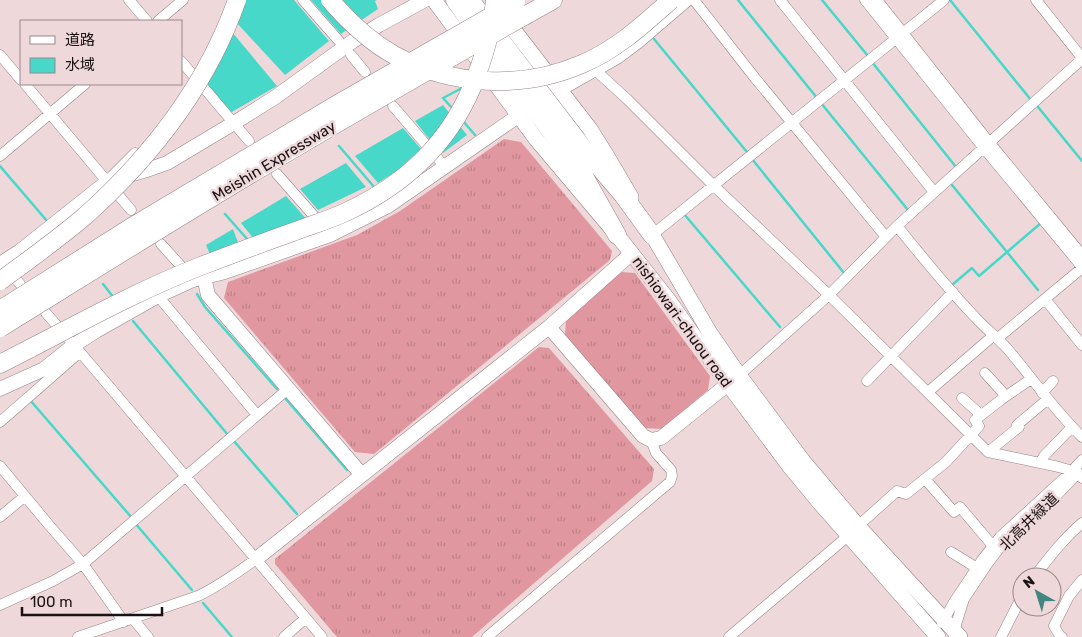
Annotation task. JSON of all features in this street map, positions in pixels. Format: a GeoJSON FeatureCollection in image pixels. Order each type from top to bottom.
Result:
{"type":"FeatureCollection","features":[{"type":"Feature","properties":{"kind":"highway"},"geometry":{"type":"LineString","coordinates":[[0,267],[47,246],[84,217],[118,185],[151,149],[182,108],[209,65],[221,42],[238,0]]}},
{"type":"Feature","properties":{"kind":"highway"},"geometry":{"type":"LineString","coordinates":[[330,0],[366,36],[409,62],[445,74],[484,81],[504,81],[536,78],[583,64],[615,46],[672,0]]}},
{"type":"Feature","properties":{"kind":"highway"},"geometry":{"type":"LineString","coordinates":[[455,0],[505,71],[581,171],[617,235]]}},
{"type":"Feature","properties":{"kind":"highway"},"geometry":{"type":"LineString","coordinates":[[470,0],[583,148],[623,194],[652,236]]}},
{"type":"Feature","properties":{"kind":"highway"},"geometry":{"type":"LineString","coordinates":[[0,364],[126,299],[176,276],[346,212],[375,197],[403,178],[430,154],[461,111],[484,55],[495,0]]}},
{"type":"Feature","properties":{"kind":"highway","name":"Meishin Expressway"},"geometry":{"type":"LineString","coordinates":[[0,310],[130,228],[279,139],[519,0]]}},
{"type":"Feature","properties":{"kind":"highway","name":"Meishin Expressway"},"geometry":{"type":"LineString","coordinates":[[0,328],[245,177],[553,0]]}},
{"type":"Feature","properties":{"kind":"main road","name":"nishiowari-chuou road"},"geometry":{"type":"LineString","coordinates":[[434,0],[518,116],[554,162],[617,235],[733,380],[790,467],[957,634]]}},
{"type":"Feature","properties":{"kind":"main road","name":"nishiowari-chuou road"},"geometry":{"type":"LineString","coordinates":[[491,0],[560,89],[607,156],[710,333],[733,380]]}},
{"type":"Feature","properties":{"kind":"main road","name":"nishiowari-chuou road"},"geometry":{"type":"LineString","coordinates":[[853,531],[937,636]]}},
{"type":"Feature","properties":{"kind":"street"},"geometry":{"type":"LineString","coordinates":[[129,0],[146,20]]}},
{"type":"Feature","properties":{"kind":"street"},"geometry":{"type":"LineString","coordinates":[[159,20],[183,0]]}},
{"type":"Feature","properties":{"kind":"street"},"geometry":{"type":"LineString","coordinates":[[20,284],[0,267],[108,181],[152,136],[194,76],[221,24],[230,0]]}},
{"type":"Feature","properties":{"kind":"street"},"geometry":{"type":"LineString","coordinates":[[201,85],[223,44],[238,0]]}},
{"type":"Feature","properties":{"kind":"street"},"geometry":{"type":"LineString","coordinates":[[303,0],[339,41]]}},
{"type":"Feature","properties":{"kind":"street"},"geometry":{"type":"LineString","coordinates":[[108,181],[167,163],[291,86],[353,41],[425,0]]}},
{"type":"Feature","properties":{"kind":"street"},"geometry":{"type":"LineString","coordinates":[[560,89],[617,57],[686,0]]}},
{"type":"Feature","properties":{"kind":"street"},"geometry":{"type":"LineString","coordinates":[[694,0],[755,78],[886,237]]}},
{"type":"Feature","properties":{"kind":"street"},"geometry":{"type":"LineString","coordinates":[[780,0],[934,192]]}},
{"type":"Feature","properties":{"kind":"street"},"geometry":{"type":"LineString","coordinates":[[865,0],[900,36]]}},
{"type":"Feature","properties":{"kind":"street"},"geometry":{"type":"LineString","coordinates":[[877,0],[900,36],[1082,268],[928,392]]}},
{"type":"Feature","properties":{"kind":"street"},"geometry":{"type":"LineString","coordinates":[[652,236],[944,0]]}},
{"type":"Feature","properties":{"kind":"street"},"geometry":{"type":"LineString","coordinates":[[549,327],[643,436],[651,440],[661,438],[733,380],[829,295],[897,226],[1082,58],[1036,0]]}},
{"type":"Feature","properties":{"kind":"street"},"geometry":{"type":"LineString","coordinates":[[0,55],[20,79]]}},
{"type":"Feature","properties":{"kind":"street"},"geometry":{"type":"LineString","coordinates":[[351,55],[365,72]]}},
{"type":"Feature","properties":{"kind":"street"},"geometry":{"type":"LineString","coordinates":[[182,62],[249,141]]}},
{"type":"Feature","properties":{"kind":"street"},"geometry":{"type":"LineString","coordinates":[[594,69],[829,295],[988,452],[1078,473]]}},
{"type":"Feature","properties":{"kind":"street"},"geometry":{"type":"LineString","coordinates":[[26,85],[131,210]]}},
{"type":"Feature","properties":{"kind":"street"},"geometry":{"type":"LineString","coordinates":[[0,156],[84,85]]}},
{"type":"Feature","properties":{"kind":"street"},"geometry":{"type":"LineString","coordinates":[[393,106],[445,167]]}},
{"type":"Feature","properties":{"kind":"street"},"geometry":{"type":"LineString","coordinates":[[0,422],[32,394],[96,331],[158,296],[198,279],[225,272],[330,234],[360,221],[388,206],[518,116]]}},
{"type":"Feature","properties":{"kind":"street"},"geometry":{"type":"LineString","coordinates":[[986,145],[1082,255]]}},
{"type":"Feature","properties":{"kind":"street"},"geometry":{"type":"LineString","coordinates":[[277,174],[330,234]]}},
{"type":"Feature","properties":{"kind":"street"},"geometry":{"type":"LineString","coordinates":[[897,226],[1082,437]]}},
{"type":"Feature","properties":{"kind":"street"},"geometry":{"type":"LineString","coordinates":[[161,244],[198,279],[208,295],[362,475]]}},
{"type":"Feature","properties":{"kind":"street"},"geometry":{"type":"LineString","coordinates":[[78,637],[198,596],[222,584],[549,327],[632,254]]}},
{"type":"Feature","properties":{"kind":"street"},"geometry":{"type":"LineString","coordinates":[[867,381],[953,292]]}},
{"type":"Feature","properties":{"kind":"street"},"geometry":{"type":"LineString","coordinates":[[158,296],[257,415]]}},
{"type":"Feature","properties":{"kind":"street"},"geometry":{"type":"LineString","coordinates":[[1045,299],[1082,345]]}},
{"type":"Feature","properties":{"kind":"street"},"geometry":{"type":"LineString","coordinates":[[46,313],[322,637]]}},
{"type":"Feature","properties":{"kind":"street"},"geometry":{"type":"LineString","coordinates":[[0,389],[44,368],[77,348]]}},
{"type":"Feature","properties":{"kind":"street"},"geometry":{"type":"LineString","coordinates":[[984,373],[1006,396]]}},
{"type":"Feature","properties":{"kind":"street"},"geometry":{"type":"LineString","coordinates":[[729,637],[897,491],[906,494],[946,462],[979,426],[974,420],[1031,379]]}},
{"type":"Feature","properties":{"kind":"street"},"geometry":{"type":"LineString","coordinates":[[20,380],[32,394]]}},
{"type":"Feature","properties":{"kind":"street"},"geometry":{"type":"LineString","coordinates":[[988,452],[1018,427],[1017,425],[1045,396],[1053,381]]}},
{"type":"Feature","properties":{"kind":"street"},"geometry":{"type":"LineString","coordinates":[[0,605],[84,564],[288,389]]}},
{"type":"Feature","properties":{"kind":"street"},"geometry":{"type":"LineString","coordinates":[[956,419],[965,401],[981,415]]}},
{"type":"Feature","properties":{"kind":"street"},"geometry":{"type":"LineString","coordinates":[[1040,463],[1044,456],[1072,427]]}},
{"type":"Feature","properties":{"kind":"street"},"geometry":{"type":"LineString","coordinates":[[487,637],[670,482],[671,470],[656,453],[651,440]]}},
{"type":"Feature","properties":{"kind":"street"},"geometry":{"type":"LineString","coordinates":[[937,636],[944,619],[977,568],[1000,537],[1018,520],[1078,473],[1082,460]]}},
{"type":"Feature","properties":{"kind":"street"},"geometry":{"type":"LineString","coordinates":[[0,466],[84,564],[128,620],[148,637]]}},
{"type":"Feature","properties":{"kind":"street","name":"北高井緑道"},"geometry":{"type":"LineString","coordinates":[[957,634],[964,600],[1005,541],[1056,496],[1078,473]]}},
{"type":"Feature","properties":{"kind":"street"},"geometry":{"type":"LineString","coordinates":[[925,479],[954,512],[960,507],[993,546]]}},
{"type":"Feature","properties":{"kind":"street"},"geometry":{"type":"LineString","coordinates":[[0,517],[26,496]]}},
{"type":"Feature","properties":{"kind":"street"},"geometry":{"type":"LineString","coordinates":[[1042,567],[1056,548],[1082,523]]}},
{"type":"Feature","properties":{"kind":"street"},"geometry":{"type":"LineString","coordinates":[[951,552],[977,568]]}},
{"type":"Feature","properties":{"kind":"street"},"geometry":{"type":"LineString","coordinates":[[1061,637],[1054,626],[1069,596],[1082,580]]}},
{"type":"Feature","properties":{"kind":"street"},"geometry":{"type":"LineString","coordinates":[[1001,637],[1012,616]]}},
{"type":"Feature","properties":{"kind":"street"},"geometry":{"type":"LineString","coordinates":[[284,637],[306,618]]}},
{"type":"Feature","properties":{"kind":"green space"},"geometry":{"type":"Polygon","coordinates":[[[504,139],[521,142],[612,251],[610,260],[374,454],[355,452],[224,298],[228,282],[357,235],[400,211],[504,139]]]}},
{"type":"Feature","properties":{"kind":"green space"},"geometry":{"type":"Polygon","coordinates":[[[621,272],[635,273],[710,376],[708,390],[662,429],[645,428],[565,335],[566,321],[621,272]]]}},
{"type":"Feature","properties":{"kind":"green space"},"geometry":{"type":"Polygon","coordinates":[[[539,347],[549,348],[654,469],[652,481],[472,637],[337,637],[275,564],[275,559],[539,347]]]}},
{"type":"Feature","properties":{"kind":"water"},"geometry":{"type":"Polygon","coordinates":[[[243,0],[294,0],[329,41],[285,75],[236,22],[243,0]]]}},
{"type":"Feature","properties":{"kind":"water"},"geometry":{"type":"Polygon","coordinates":[[[311,0],[377,0],[375,1],[378,9],[341,34],[311,0]]]}},
{"type":"Feature","properties":{"kind":"water"},"geometry":{"type":"Polygon","coordinates":[[[232,32],[277,86],[230,113],[205,84],[232,32]]]}},
{"type":"Feature","properties":{"kind":"water"},"geometry":{"type":"Polygon","coordinates":[[[443,105],[467,135],[443,153],[415,121],[443,105]]]}},
{"type":"Feature","properties":{"kind":"water"},"geometry":{"type":"Polygon","coordinates":[[[403,128],[421,149],[398,170],[378,183],[355,156],[403,128]]]}},
{"type":"Feature","properties":{"kind":"water"},"geometry":{"type":"Polygon","coordinates":[[[346,163],[366,187],[318,210],[300,189],[346,163]]]}},
{"type":"Feature","properties":{"kind":"water"},"geometry":{"type":"Polygon","coordinates":[[[286,196],[308,221],[262,249],[241,223],[286,196]]]}},
{"type":"Feature","properties":{"kind":"water"},"geometry":{"type":"Polygon","coordinates":[[[233,229],[242,253],[214,264],[206,245],[233,229]]]}},
{"type":"Feature","properties":{"kind":"waterway"},"geometry":{"type":"LineString","coordinates":[[738,0],[817,98]]}},
{"type":"Feature","properties":{"kind":"waterway"},"geometry":{"type":"LineString","coordinates":[[822,0],[868,56]]}},
{"type":"Feature","properties":{"kind":"waterway"},"geometry":{"type":"LineString","coordinates":[[950,0],[1031,100]]}},
{"type":"Feature","properties":{"kind":"waterway"},"geometry":{"type":"LineString","coordinates":[[654,39],[747,152]]}},
{"type":"Feature","properties":{"kind":"waterway"},"geometry":{"type":"LineString","coordinates":[[872,62],[956,167]]}},
{"type":"Feature","properties":{"kind":"waterway"},"geometry":{"type":"LineString","coordinates":[[453,109],[443,98],[462,88]]}},
{"type":"Feature","properties":{"kind":"waterway"},"geometry":{"type":"LineString","coordinates":[[821,103],[908,210]]}},
{"type":"Feature","properties":{"kind":"waterway"},"geometry":{"type":"LineString","coordinates":[[1038,107],[1082,161]]}},
{"type":"Feature","properties":{"kind":"waterway"},"geometry":{"type":"LineString","coordinates":[[463,121],[475,135]]}},
{"type":"Feature","properties":{"kind":"waterway"},"geometry":{"type":"LineString","coordinates":[[339,146],[375,188]]}},
{"type":"Feature","properties":{"kind":"waterway"},"geometry":{"type":"LineString","coordinates":[[752,159],[844,273]]}},
{"type":"Feature","properties":{"kind":"waterway"},"geometry":{"type":"LineString","coordinates":[[0,166],[47,221]]}},
{"type":"Feature","properties":{"kind":"waterway"},"geometry":{"type":"LineString","coordinates":[[952,185],[1038,290]]}},
{"type":"Feature","properties":{"kind":"waterway"},"geometry":{"type":"LineString","coordinates":[[225,214],[248,240]]}},
{"type":"Feature","properties":{"kind":"waterway"},"geometry":{"type":"LineString","coordinates":[[684,214],[780,327]]}},
{"type":"Feature","properties":{"kind":"waterway"},"geometry":{"type":"LineString","coordinates":[[952,285],[972,268],[979,276],[1041,222]]}},
{"type":"Feature","properties":{"kind":"waterway"},"geometry":{"type":"LineString","coordinates":[[103,284],[114,298]]}},
{"type":"Feature","properties":{"kind":"waterway"},"geometry":{"type":"LineString","coordinates":[[197,294],[205,307],[277,389]]}},
{"type":"Feature","properties":{"kind":"waterway"},"geometry":{"type":"LineString","coordinates":[[133,321],[228,435]]}},
{"type":"Feature","properties":{"kind":"waterway"},"geometry":{"type":"LineString","coordinates":[[285,398],[347,470]]}},
{"type":"Feature","properties":{"kind":"waterway"},"geometry":{"type":"LineString","coordinates":[[30,400],[132,518]]}},
{"type":"Feature","properties":{"kind":"waterway"},"geometry":{"type":"LineString","coordinates":[[233,440],[297,514]]}},
{"type":"Feature","properties":{"kind":"waterway"},"geometry":{"type":"LineString","coordinates":[[135,523],[192,590]]}},
{"type":"Feature","properties":{"kind":"waterway"},"geometry":{"type":"LineString","coordinates":[[203,603],[232,637]]}}]}
